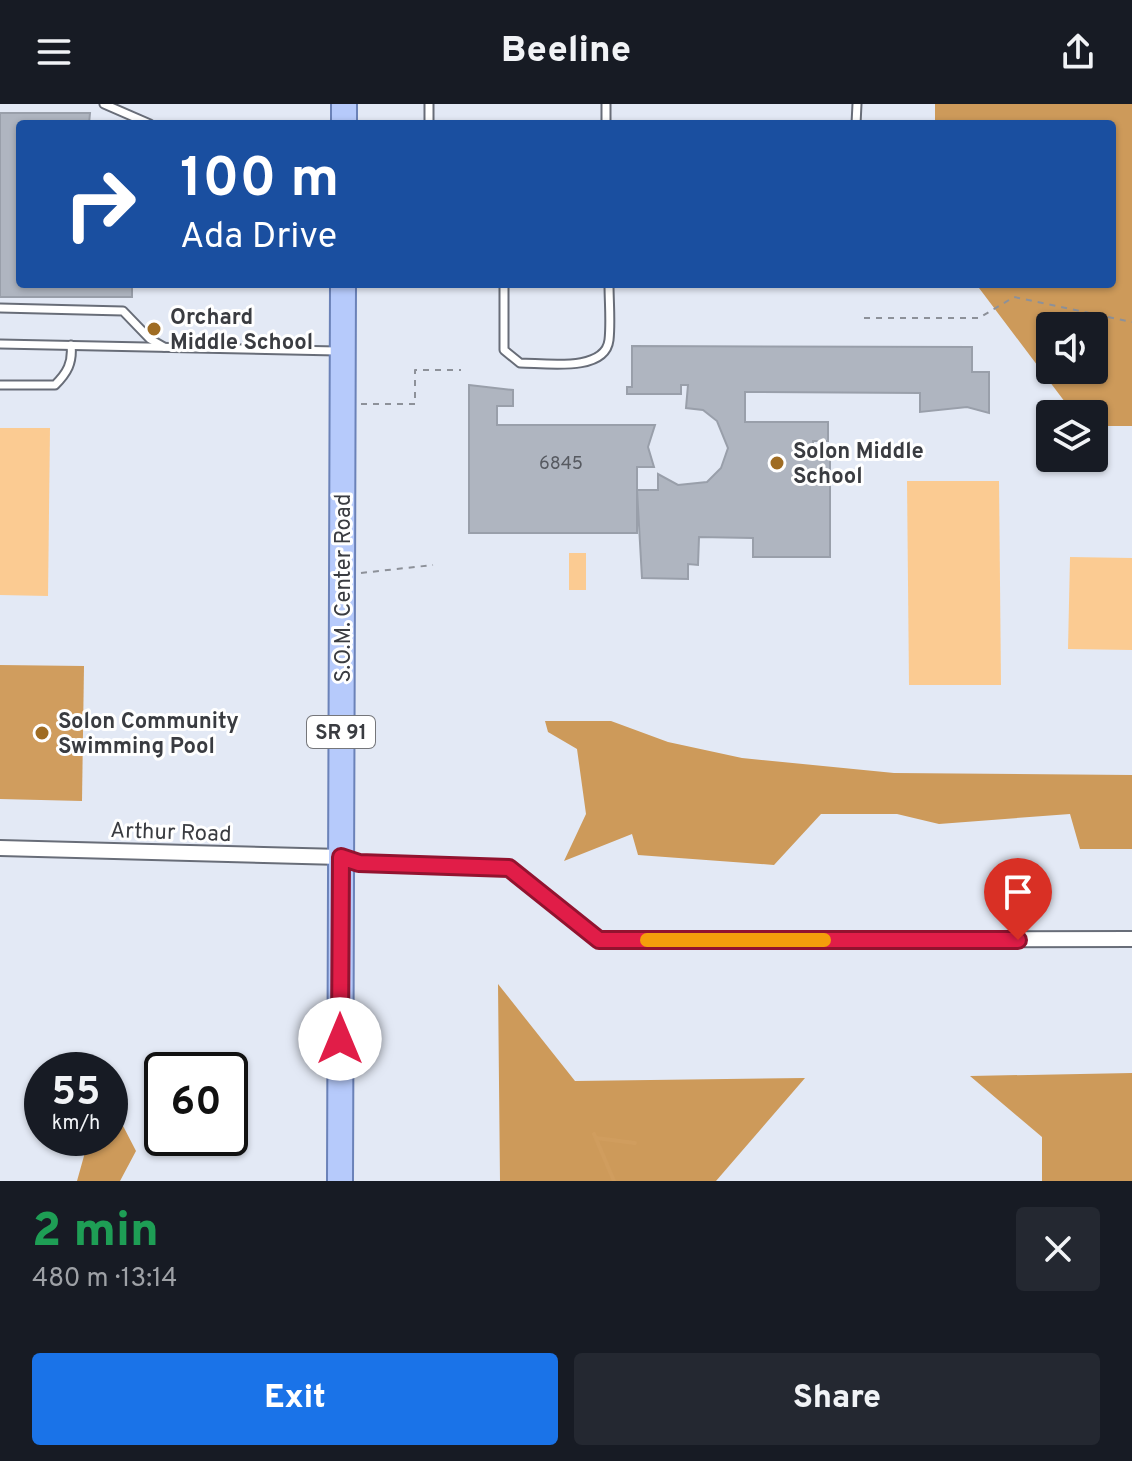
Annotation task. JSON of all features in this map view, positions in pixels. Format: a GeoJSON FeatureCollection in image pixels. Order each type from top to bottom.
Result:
{"type":"FeatureCollection","features":[{"type":"Feature","properties":{"kind":"main road","name":"S.O.M. Center Road"},"geometry":{"type":"LineString","coordinates":[[340,1181],[343,288]]}},
{"type":"Feature","properties":{"kind":"street","name":"Arthur Road"},"geometry":{"type":"LineString","coordinates":[[0,848],[341,857],[359,863],[509,868],[599,940],[1132,939]]}},
{"type":"Feature","properties":{"kind":"lane"},"geometry":{"type":"LineString","coordinates":[[104,104],[141,120]]}},
{"type":"Feature","properties":{"kind":"lane"},"geometry":{"type":"LineString","coordinates":[[504,288],[504,350],[520,363],[590,361],[602,356],[609,343],[609,288]]}},
{"type":"Feature","properties":{"kind":"lane"},"geometry":{"type":"LineString","coordinates":[[0,308],[123,311],[150,339],[166,348]]}},
{"type":"Feature","properties":{"kind":"lane"},"geometry":{"type":"LineString","coordinates":[[0,344],[343,351]]}},
{"type":"Feature","properties":{"kind":"lane"},"geometry":{"type":"LineString","coordinates":[[0,385],[55,385],[66,373],[72,357],[71,345]]}},
{"type":"Feature","properties":{"kind":"path"},"geometry":{"type":"LineString","coordinates":[[864,318],[979,318],[1014,297],[1132,322]]}},
{"type":"Feature","properties":{"kind":"path"},"geometry":{"type":"LineString","coordinates":[[360,404],[415,404],[415,370],[461,370]]}},
{"type":"Feature","properties":{"kind":"path"},"geometry":{"type":"LineString","coordinates":[[360,573],[433,565]]}},
{"type":"Feature","properties":{"kind":"shaded area"},"geometry":{"type":"Polygon","coordinates":[[[935,104],[1132,104],[1132,426],[1108,426],[1108,400],[1063,400],[1051,384],[1108,384],[1108,312],[1036,312],[1036,364],[979,288],[1116,288],[1116,120],[935,120],[935,104]]]}},
{"type":"Feature","properties":{"kind":"shaded area"},"geometry":{"type":"Polygon","coordinates":[[[0,428],[50,428],[48,596],[0,595],[0,428]]]}},
{"type":"Feature","properties":{"kind":"shaded area"},"geometry":{"type":"Polygon","coordinates":[[[907,481],[999,481],[1001,685],[909,685],[907,481]]]}},
{"type":"Feature","properties":{"kind":"shaded area"},"geometry":{"type":"Polygon","coordinates":[[[569,553],[586,553],[586,590],[569,590],[569,553]]]}},
{"type":"Feature","properties":{"kind":"shaded area"},"geometry":{"type":"Polygon","coordinates":[[[1070,557],[1132,558],[1132,650],[1068,649],[1070,557]]]}},
{"type":"Feature","properties":{"kind":"shaded area","name":"Solon Community Swimming Pool"},"geometry":{"type":"Polygon","coordinates":[[[0,665],[84,666],[82,801],[0,799],[0,665]]]}},
{"type":"Feature","properties":{"kind":"shaded area"},"geometry":{"type":"Polygon","coordinates":[[[545,721],[611,721],[668,742],[742,758],[894,773],[1132,775],[1132,849],[1080,849],[1070,814],[939,824],[897,814],[821,814],[774,865],[638,855],[632,834],[564,861],[586,814],[577,749],[548,732],[545,721]]]}},
{"type":"Feature","properties":{"kind":"shaded area"},"geometry":{"type":"Polygon","coordinates":[[[498,984],[575,1081],[805,1078],[716,1181],[500,1181],[498,984]]]}},
{"type":"Feature","properties":{"kind":"shaded area"},"geometry":{"type":"Polygon","coordinates":[[[1132,1073],[1132,1181],[1042,1181],[1042,1137],[970,1076],[1132,1073]]]}},
{"type":"Feature","properties":{"kind":"shaded area"},"geometry":{"type":"Polygon","coordinates":[[[128,1136],[136,1151],[120,1181],[77,1181],[84,1156],[128,1156],[128,1136]]]}},
{"type":"Feature","properties":{"kind":"building"},"geometry":{"type":"Polygon","coordinates":[[[0,113],[90,113],[89,120],[16,120],[16,288],[132,288],[132,297],[0,297],[0,113]]]}},
{"type":"Feature","properties":{"kind":"building","name":"Solon Middle School"},"geometry":{"type":"Polygon","coordinates":[[[632,346],[972,347],[972,372],[989,372],[989,413],[967,407],[920,412],[920,393],[745,392],[745,422],[828,422],[828,441],[813,441],[813,447],[821,447],[821,453],[830,453],[830,557],[753,557],[753,538],[699,537],[698,565],[688,564],[688,579],[642,578],[637,490],[658,490],[658,474],[678,485],[707,482],[721,468],[728,448],[717,421],[703,410],[686,408],[688,385],[681,385],[681,394],[627,394],[627,387],[632,387],[632,346]]]}},
{"type":"Feature","properties":{"kind":"building"},"geometry":{"type":"Polygon","coordinates":[[[469,385],[513,390],[513,406],[497,406],[497,425],[655,425],[648,447],[654,467],[637,467],[637,533],[469,533],[469,385]]]}},
{"type":"Feature","properties":{"kind":"waterway"},"geometry":{"type":"LineString","coordinates":[[594,1134],[614,1181]]}},
{"type":"Feature","properties":{"kind":"waterway"},"geometry":{"type":"LineString","coordinates":[[596,1138],[635,1143]]}},
{"type":"Feature","properties":{"kind":"slow traffic"},"geometry":{"type":"LineString","coordinates":[[647,940],[824,940]]}},
{"type":"Feature","properties":{"kind":"place","name":"Orchard Middle School"},"geometry":{"type":"Point","coordinates":[154,329]}},
{"type":"Feature","properties":{"kind":"place","name":"Solon Middle School"},"geometry":{"type":"Point","coordinates":[777,463]}},
{"type":"Feature","properties":{"kind":"place","name":"Solon Community Swimming Pool"},"geometry":{"type":"Point","coordinates":[42,733]}},
{"type":"Feature","properties":{"kind":"route"},"geometry":{"type":"LineString","coordinates":[[340,1039],[341,857],[359,863],[509,868],[599,940],[1018,940]]}}]}
